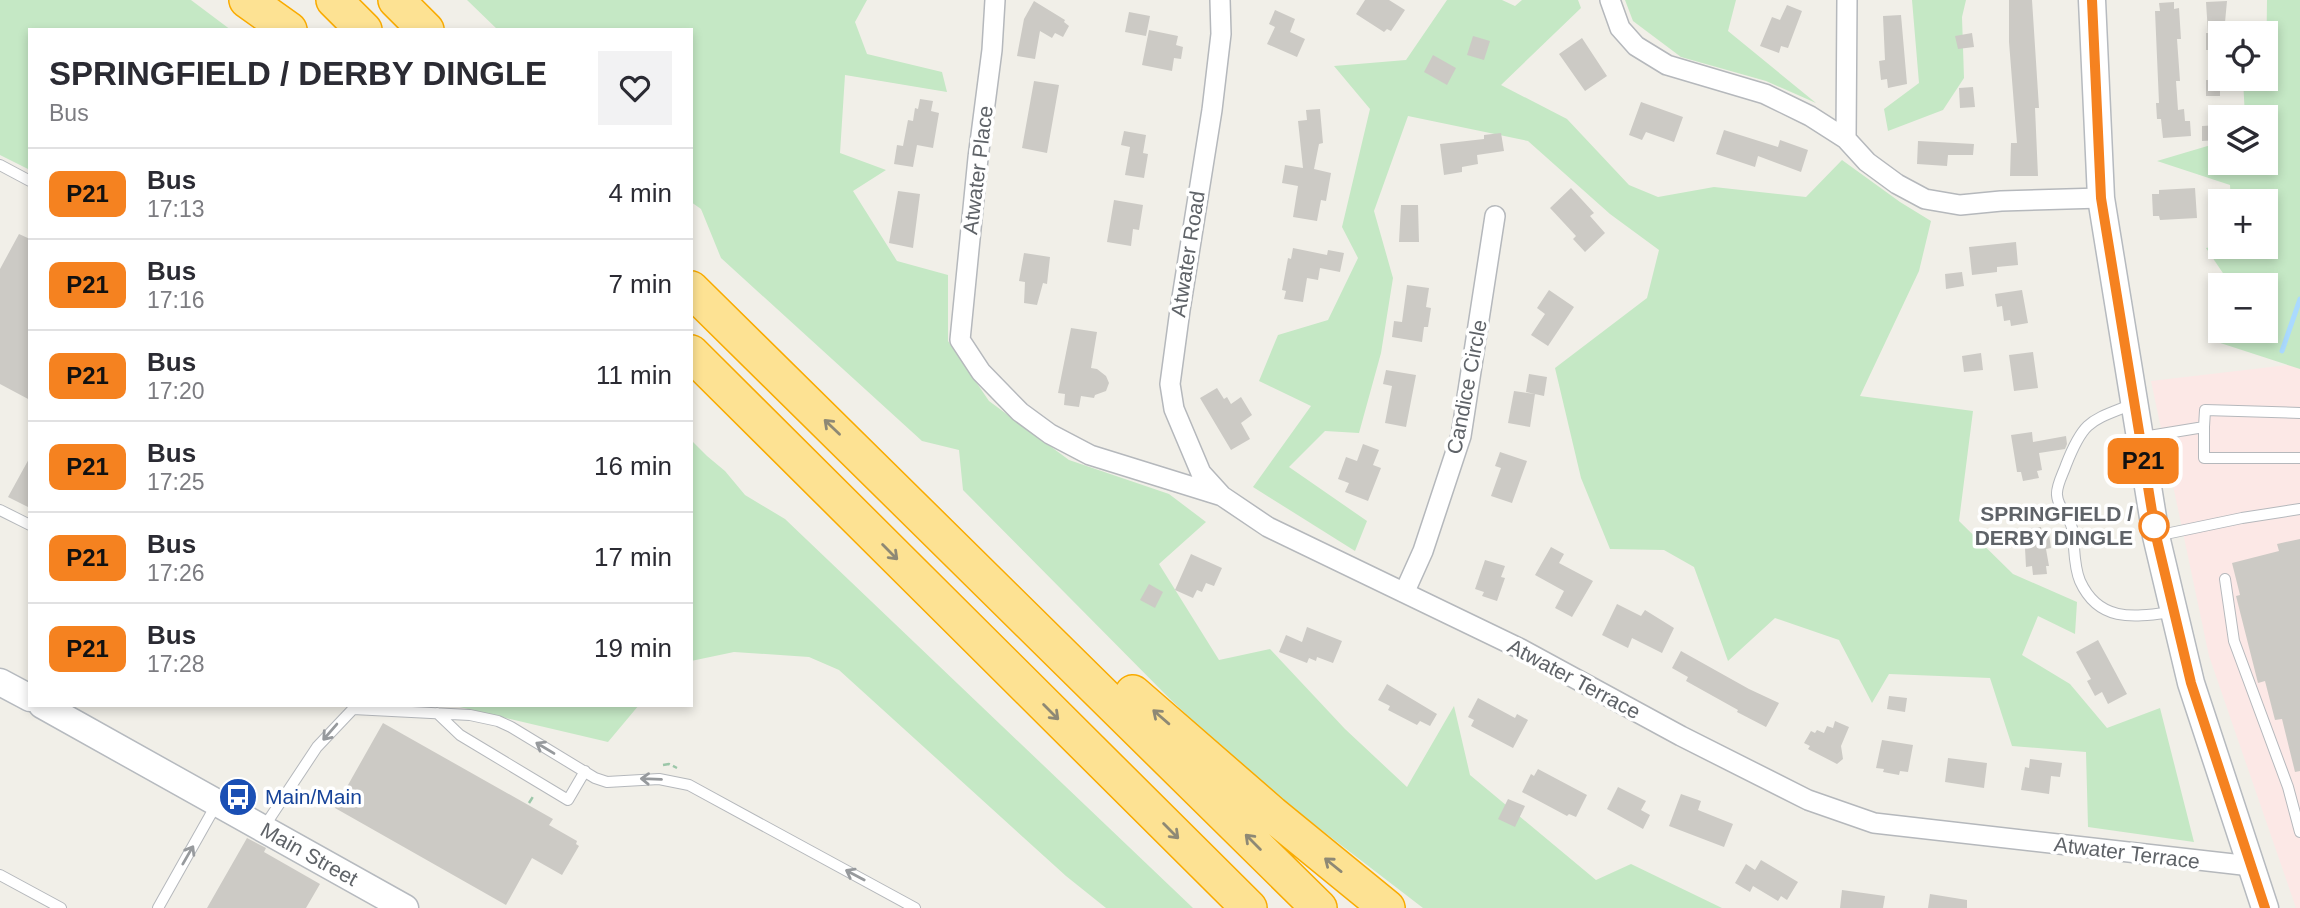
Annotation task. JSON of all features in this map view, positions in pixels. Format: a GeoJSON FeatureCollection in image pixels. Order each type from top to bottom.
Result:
{"type":"FeatureCollection","features":[{"type":"Feature","properties":{"kind":"highway"},"geometry":{"type":"LineString","coordinates":[[247,0],[286,28]]}},
{"type":"Feature","properties":{"kind":"highway"},"geometry":{"type":"LineString","coordinates":[[334,0],[362,28]]}},
{"type":"Feature","properties":{"kind":"highway"},"geometry":{"type":"LineString","coordinates":[[396,0],[424,28]]}},
{"type":"Feature","properties":{"kind":"highway"},"geometry":{"type":"LineString","coordinates":[[693,291],[1319,908]]}},
{"type":"Feature","properties":{"kind":"highway"},"geometry":{"type":"LineString","coordinates":[[693,355],[1249,908]]}},
{"type":"Feature","properties":{"kind":"highway"},"geometry":{"type":"LineString","coordinates":[[693,370],[842,504]]}},
{"type":"Feature","properties":{"kind":"highway"},"geometry":{"type":"LineString","coordinates":[[881,475],[1272,814],[1387,908]]}},
{"type":"Feature","properties":{"kind":"main road"},"geometry":{"type":"LineString","coordinates":[[2092,0],[2101,198],[2156,536],[2191,683],[2265,908]]}},
{"type":"Feature","properties":{"kind":"main road"},"geometry":{"type":"LineString","coordinates":[[0,682],[28,697]]}},
{"type":"Feature","properties":{"kind":"main road","name":"Main Street"},"geometry":{"type":"LineString","coordinates":[[47,707],[405,908]]}},
{"type":"Feature","properties":{"kind":"street","name":"Atwater Place"},"geometry":{"type":"LineString","coordinates":[[960,340],[992,50],[995,0]]}},
{"type":"Feature","properties":{"kind":"street","name":"Atwater Road"},"geometry":{"type":"LineString","coordinates":[[1220,0],[1221,34],[1212,110],[1170,384],[1174,409],[1201,473],[1222,496]]}},
{"type":"Feature","properties":{"kind":"street"},"geometry":{"type":"LineString","coordinates":[[1610,0],[1620,28],[1636,46],[1667,65],[1765,94],[1810,116],[1846,139],[1867,162],[1897,184],[1925,199],[1960,205],[2101,198]]}},
{"type":"Feature","properties":{"kind":"street"},"geometry":{"type":"LineString","coordinates":[[1846,139],[1847,0]]}},
{"type":"Feature","properties":{"kind":"street","name":"Candice Circle"},"geometry":{"type":"LineString","coordinates":[[1405,591],[1423,551],[1461,436],[1495,216]]}},
{"type":"Feature","properties":{"kind":"street","name":"Atwater Terrace"},"geometry":{"type":"LineString","coordinates":[[960,340],[981,372],[1020,412],[1050,434],[1090,455],[1222,496],[1268,527],[1521,649],[1704,748],[1808,800],[1874,823],[2251,866]]}},
{"type":"Feature","properties":{"kind":"lane"},"geometry":{"type":"LineString","coordinates":[[0,165],[28,180]]}},
{"type":"Feature","properties":{"kind":"lane"},"geometry":{"type":"LineString","coordinates":[[2133,404],[2096,418],[2081,433],[2056,493],[2060,508],[2069,517],[2080,580],[2092,599],[2104,610],[2121,615],[2173,612]]}},
{"type":"Feature","properties":{"kind":"lane"},"geometry":{"type":"LineString","coordinates":[[2300,413],[2205,410],[2204,427],[2204,458],[2300,458]]}},
{"type":"Feature","properties":{"kind":"lane"},"geometry":{"type":"LineString","coordinates":[[2139,437],[2204,427]]}},
{"type":"Feature","properties":{"kind":"lane"},"geometry":{"type":"LineString","coordinates":[[2156,536],[2300,509]]}},
{"type":"Feature","properties":{"kind":"lane"},"geometry":{"type":"LineString","coordinates":[[0,510],[28,524]]}},
{"type":"Feature","properties":{"kind":"lane"},"geometry":{"type":"LineString","coordinates":[[2225,579],[2234,640],[2288,787],[2300,832]]}},
{"type":"Feature","properties":{"kind":"lane"},"geometry":{"type":"LineString","coordinates":[[264,828],[317,747],[353,709],[470,715],[498,720],[607,782],[659,779],[688,785],[915,908]]}},
{"type":"Feature","properties":{"kind":"lane"},"geometry":{"type":"LineString","coordinates":[[437,713],[460,736],[568,800],[585,771]]}},
{"type":"Feature","properties":{"kind":"lane"},"geometry":{"type":"LineString","coordinates":[[158,908],[217,802]]}},
{"type":"Feature","properties":{"kind":"lane"},"geometry":{"type":"LineString","coordinates":[[0,875],[61,908]]}},
{"type":"Feature","properties":{"kind":"path"},"geometry":{"type":"LineString","coordinates":[[529,803],[536,792]]}},
{"type":"Feature","properties":{"kind":"shaded area"},"geometry":{"type":"Polygon","coordinates":[[[2300,356],[2300,908],[2296,908],[2209,656],[2151,381],[2296,364],[2300,356]]]}},
{"type":"Feature","properties":{"kind":"green space"},"geometry":{"type":"Polygon","coordinates":[[[0,0],[191,0],[228,28],[28,28],[28,169],[0,155],[0,0]]]}},
{"type":"Feature","properties":{"kind":"green space"},"geometry":{"type":"Polygon","coordinates":[[[467,0],[867,0],[855,22],[867,54],[942,72],[947,92],[845,75],[840,153],[886,170],[853,191],[897,261],[948,275],[948,341],[989,401],[1069,460],[1169,494],[1206,522],[1159,564],[1219,660],[1270,649],[1345,729],[1407,787],[1454,706],[1470,775],[1596,880],[1631,864],[1722,908],[1423,908],[1251,776],[1169,698],[963,490],[959,450],[922,441],[721,258],[701,209],[693,203],[693,28],[496,28],[467,0]]]}},
{"type":"Feature","properties":{"kind":"green space"},"geometry":{"type":"Polygon","coordinates":[[[1447,0],[1502,0],[1515,6],[1522,0],[1578,0],[1581,8],[1501,85],[1567,119],[1629,185],[1658,197],[1714,187],[1806,197],[1842,160],[1931,221],[1919,271],[1860,396],[1973,411],[1959,521],[2013,574],[2077,602],[2075,634],[2038,616],[2022,655],[2070,684],[2107,728],[2160,708],[2194,842],[2088,827],[2086,752],[2012,746],[1990,678],[1889,674],[1872,703],[1839,640],[1775,618],[1728,661],[1694,567],[1664,550],[1610,549],[1581,478],[1555,368],[1647,298],[1659,250],[1610,214],[1528,141],[1408,116],[1374,211],[1393,278],[1381,353],[1359,433],[1325,431],[1289,467],[1367,521],[1355,551],[1253,487],[1311,406],[1259,381],[1278,335],[1328,320],[1358,258],[1342,227],[1370,109],[1334,66],[1406,60],[1447,0]]]}},
{"type":"Feature","properties":{"kind":"green space"},"geometry":{"type":"Polygon","coordinates":[[[1625,0],[1736,0],[1728,31],[1816,103],[1766,81],[1681,57],[1633,21],[1625,0]]]}},
{"type":"Feature","properties":{"kind":"green space"},"geometry":{"type":"Polygon","coordinates":[[[1912,0],[1966,0],[1962,17],[1964,78],[1943,110],[1888,131],[1884,109],[1919,83],[1912,0]]]}},
{"type":"Feature","properties":{"kind":"green space"},"geometry":{"type":"Polygon","coordinates":[[[2267,0],[2300,0],[2300,369],[2220,343],[2278,343],[2278,273],[2223,273],[2213,259],[2278,259],[2278,189],[2230,189],[2230,185],[2157,161],[2208,146],[2208,175],[2278,175],[2278,105],[2244,105],[2244,91],[2278,91],[2278,21],[2267,21],[2267,0]]]}},
{"type":"Feature","properties":{"kind":"green space"},"geometry":{"type":"Polygon","coordinates":[[[693,442],[725,471],[745,495],[785,519],[1193,908],[1106,908],[1066,876],[839,670],[809,657],[734,652],[693,661],[693,442]]]}},
{"type":"Feature","properties":{"kind":"green space"},"geometry":{"type":"Polygon","coordinates":[[[459,707],[637,707],[608,742],[459,707]]]}},
{"type":"Feature","properties":{"kind":"building"},"geometry":{"type":"Polygon","coordinates":[[[1365,0],[1389,0],[1405,10],[1391,31],[1387,29],[1384,32],[1356,14],[1365,0]]]}},
{"type":"Feature","properties":{"kind":"building"},"geometry":{"type":"Polygon","coordinates":[[[2009,0],[2032,0],[2039,108],[2035,108],[2038,176],[2010,176],[2011,143],[2017,143],[2009,42],[2009,0]]]}},
{"type":"Feature","properties":{"kind":"building"},"geometry":{"type":"Polygon","coordinates":[[[1034,1],[1065,20],[1069,26],[1063,37],[1055,33],[1052,38],[1040,31],[1035,59],[1017,56],[1024,19],[1034,1]]]}},
{"type":"Feature","properties":{"kind":"building"},"geometry":{"type":"Polygon","coordinates":[[[2227,1],[2225,21],[2208,21],[2208,33],[2206,2],[2227,1]]]}},
{"type":"Feature","properties":{"kind":"building"},"geometry":{"type":"Polygon","coordinates":[[[2174,2],[2174,9],[2179,8],[2181,39],[2177,39],[2180,81],[2176,81],[2178,110],[2184,109],[2185,121],[2190,121],[2191,136],[2163,138],[2161,119],[2157,119],[2156,103],[2159,103],[2155,11],[2160,11],[2159,3],[2174,2]]]}},
{"type":"Feature","properties":{"kind":"building"},"geometry":{"type":"Polygon","coordinates":[[[1787,5],[1802,11],[1788,48],[1781,46],[1779,53],[1760,46],[1772,17],[1780,20],[1787,5]]]}},
{"type":"Feature","properties":{"kind":"building"},"geometry":{"type":"Polygon","coordinates":[[[1275,10],[1295,19],[1290,32],[1305,39],[1297,57],[1267,44],[1275,27],[1269,24],[1275,10]]]}},
{"type":"Feature","properties":{"kind":"building"},"geometry":{"type":"Polygon","coordinates":[[[1129,12],[1150,16],[1146,36],[1125,32],[1129,12]]]}},
{"type":"Feature","properties":{"kind":"building"},"geometry":{"type":"Polygon","coordinates":[[[1901,15],[1907,84],[1888,88],[1887,79],[1881,80],[1879,61],[1885,60],[1883,16],[1901,15]]]}},
{"type":"Feature","properties":{"kind":"building"},"geometry":{"type":"Polygon","coordinates":[[[1149,30],[1178,36],[1176,45],[1183,47],[1181,59],[1174,58],[1172,71],[1142,65],[1149,30]]]}},
{"type":"Feature","properties":{"kind":"building"},"geometry":{"type":"Polygon","coordinates":[[[1972,33],[1974,47],[1958,49],[1955,36],[1972,33]]]}},
{"type":"Feature","properties":{"kind":"building"},"geometry":{"type":"Polygon","coordinates":[[[2208,33],[2208,50],[2206,50],[2208,33]]]}},
{"type":"Feature","properties":{"kind":"building"},"geometry":{"type":"Polygon","coordinates":[[[1473,36],[1490,41],[1484,60],[1467,55],[1473,36]]]}},
{"type":"Feature","properties":{"kind":"building"},"geometry":{"type":"Polygon","coordinates":[[[1582,38],[1607,76],[1585,91],[1559,54],[1582,38]]]}},
{"type":"Feature","properties":{"kind":"building"},"geometry":{"type":"Polygon","coordinates":[[[1433,55],[1456,68],[1447,85],[1424,72],[1433,55]]]}},
{"type":"Feature","properties":{"kind":"building"},"geometry":{"type":"Polygon","coordinates":[[[2208,80],[2208,91],[2220,91],[2220,96],[2206,96],[2208,80]]]}},
{"type":"Feature","properties":{"kind":"building"},"geometry":{"type":"Polygon","coordinates":[[[1034,81],[1059,85],[1047,153],[1022,148],[1034,81]]]}},
{"type":"Feature","properties":{"kind":"building"},"geometry":{"type":"Polygon","coordinates":[[[1973,87],[1975,107],[1960,108],[1959,88],[1973,87]]]}},
{"type":"Feature","properties":{"kind":"building"},"geometry":{"type":"Polygon","coordinates":[[[920,99],[933,101],[931,111],[939,113],[933,148],[917,145],[913,167],[894,164],[897,145],[903,146],[908,120],[913,121],[920,99]]]}},
{"type":"Feature","properties":{"kind":"building"},"geometry":{"type":"Polygon","coordinates":[[[1641,102],[1683,117],[1674,142],[1646,132],[1642,140],[1629,135],[1641,102]]]}},
{"type":"Feature","properties":{"kind":"building"},"geometry":{"type":"Polygon","coordinates":[[[1320,109],[1323,143],[1319,144],[1314,169],[1331,173],[1326,201],[1321,200],[1317,221],[1293,217],[1298,186],[1282,183],[1285,165],[1303,168],[1298,121],[1307,120],[1306,110],[1320,109]]]}},
{"type":"Feature","properties":{"kind":"building"},"geometry":{"type":"Polygon","coordinates":[[[2202,126],[2208,126],[2208,141],[2202,141],[2202,126]]]}},
{"type":"Feature","properties":{"kind":"building"},"geometry":{"type":"Polygon","coordinates":[[[1724,130],[1778,147],[1780,140],[1808,150],[1801,172],[1758,156],[1755,167],[1716,154],[1724,130]]]}},
{"type":"Feature","properties":{"kind":"building"},"geometry":{"type":"Polygon","coordinates":[[[1124,131],[1146,135],[1143,153],[1148,154],[1144,178],[1125,175],[1130,147],[1121,145],[1124,131]]]}},
{"type":"Feature","properties":{"kind":"building"},"geometry":{"type":"Polygon","coordinates":[[[1501,133],[1504,151],[1477,155],[1478,164],[1462,167],[1462,172],[1444,175],[1440,144],[1484,139],[1484,135],[1501,133]]]}},
{"type":"Feature","properties":{"kind":"building"},"geometry":{"type":"Polygon","coordinates":[[[1918,141],[1974,144],[1973,155],[1948,155],[1947,166],[1917,164],[1918,141]]]}},
{"type":"Feature","properties":{"kind":"building"},"geometry":{"type":"Polygon","coordinates":[[[1571,188],[1594,213],[1590,216],[1605,233],[1585,252],[1573,239],[1576,236],[1550,208],[1571,188]]]}},
{"type":"Feature","properties":{"kind":"building"},"geometry":{"type":"Polygon","coordinates":[[[2195,188],[2197,218],[2160,220],[2159,216],[2153,216],[2152,194],[2159,194],[2159,190],[2195,188]]]}},
{"type":"Feature","properties":{"kind":"building"},"geometry":{"type":"Polygon","coordinates":[[[898,191],[920,194],[913,248],[889,243],[898,191]]]}},
{"type":"Feature","properties":{"kind":"building"},"geometry":{"type":"Polygon","coordinates":[[[1114,200],[1143,205],[1139,230],[1133,229],[1131,246],[1107,242],[1114,200]]]}},
{"type":"Feature","properties":{"kind":"building"},"geometry":{"type":"Polygon","coordinates":[[[1401,205],[1418,205],[1419,242],[1399,242],[1401,205]]]}},
{"type":"Feature","properties":{"kind":"building"},"geometry":{"type":"Polygon","coordinates":[[[19,234],[28,238],[28,399],[0,384],[0,269],[19,234]]]}},
{"type":"Feature","properties":{"kind":"building"},"geometry":{"type":"Polygon","coordinates":[[[2016,242],[2018,265],[1997,267],[1997,272],[1972,275],[1969,247],[2016,242]]]}},
{"type":"Feature","properties":{"kind":"building"},"geometry":{"type":"Polygon","coordinates":[[[1293,248],[1327,255],[1328,250],[1344,253],[1340,272],[1320,268],[1318,280],[1307,278],[1303,302],[1284,299],[1286,291],[1282,290],[1288,258],[1291,259],[1293,248]]]}},
{"type":"Feature","properties":{"kind":"building"},"geometry":{"type":"Polygon","coordinates":[[[1024,253],[1050,257],[1047,284],[1043,283],[1037,305],[1024,303],[1025,282],[1019,281],[1024,253]]]}},
{"type":"Feature","properties":{"kind":"building"},"geometry":{"type":"Polygon","coordinates":[[[1962,272],[1964,286],[1946,289],[1945,274],[1962,272]]]}},
{"type":"Feature","properties":{"kind":"building"},"geometry":{"type":"Polygon","coordinates":[[[1407,285],[1429,288],[1426,307],[1431,308],[1422,342],[1392,337],[1394,321],[1402,322],[1407,285]]]}},
{"type":"Feature","properties":{"kind":"building"},"geometry":{"type":"Polygon","coordinates":[[[1549,290],[1574,307],[1548,346],[1531,335],[1545,314],[1537,308],[1549,290]]]}},
{"type":"Feature","properties":{"kind":"building"},"geometry":{"type":"Polygon","coordinates":[[[2022,290],[2028,323],[2011,326],[2010,320],[2004,321],[2002,306],[1997,307],[1995,294],[2022,290]]]}},
{"type":"Feature","properties":{"kind":"building"},"geometry":{"type":"Polygon","coordinates":[[[1071,328],[1097,332],[1091,368],[1106,376],[1109,383],[1106,391],[1094,398],[1081,396],[1079,407],[1064,405],[1065,394],[1058,393],[1071,328]]]}},
{"type":"Feature","properties":{"kind":"building"},"geometry":{"type":"Polygon","coordinates":[[[2033,352],[2038,388],[2014,391],[2009,355],[2033,352]]]}},
{"type":"Feature","properties":{"kind":"building"},"geometry":{"type":"Polygon","coordinates":[[[1981,353],[1983,370],[1964,372],[1962,356],[1981,353]]]}},
{"type":"Feature","properties":{"kind":"building"},"geometry":{"type":"Polygon","coordinates":[[[1386,370],[1416,375],[1406,427],[1385,423],[1392,386],[1383,384],[1386,370]]]}},
{"type":"Feature","properties":{"kind":"building"},"geometry":{"type":"Polygon","coordinates":[[[1529,374],[1547,377],[1544,396],[1526,392],[1529,374]]]}},
{"type":"Feature","properties":{"kind":"building"},"geometry":{"type":"Polygon","coordinates":[[[1217,388],[1231,404],[1241,397],[1252,415],[1241,423],[1250,439],[1231,450],[1200,398],[1217,388]]]}},
{"type":"Feature","properties":{"kind":"building"},"geometry":{"type":"Polygon","coordinates":[[[1514,391],[1535,394],[1530,427],[1508,423],[1514,391]]]}},
{"type":"Feature","properties":{"kind":"building"},"geometry":{"type":"Polygon","coordinates":[[[2032,432],[2033,442],[2066,436],[2067,444],[2065,449],[2039,453],[2042,470],[2037,471],[2039,478],[2023,481],[2021,472],[2017,472],[2011,435],[2032,432]]]}},
{"type":"Feature","properties":{"kind":"building"},"geometry":{"type":"Polygon","coordinates":[[[1363,444],[1379,450],[1373,465],[1381,468],[1368,501],[1345,492],[1349,483],[1338,479],[1346,457],[1357,461],[1363,444]]]}},
{"type":"Feature","properties":{"kind":"building"},"geometry":{"type":"Polygon","coordinates":[[[1500,452],[1527,461],[1512,503],[1491,496],[1501,468],[1495,466],[1500,452]]]}},
{"type":"Feature","properties":{"kind":"building"},"geometry":{"type":"Polygon","coordinates":[[[28,461],[28,507],[8,497],[28,461]]]}},
{"type":"Feature","properties":{"kind":"building"},"geometry":{"type":"Polygon","coordinates":[[[2041,527],[2042,535],[2049,534],[2051,548],[2046,549],[2049,566],[2046,566],[2047,574],[2033,575],[2032,566],[2026,567],[2024,529],[2041,527]]]}},
{"type":"Feature","properties":{"kind":"building"},"geometry":{"type":"Polygon","coordinates":[[[2300,539],[2300,771],[2295,772],[2282,719],[2275,720],[2265,681],[2258,683],[2236,596],[2240,595],[2232,563],[2279,551],[2277,544],[2300,539]]]}},
{"type":"Feature","properties":{"kind":"building"},"geometry":{"type":"Polygon","coordinates":[[[1551,547],[1564,554],[1559,563],[1593,581],[1572,617],[1555,608],[1564,591],[1535,575],[1551,547]]]}},
{"type":"Feature","properties":{"kind":"building"},"geometry":{"type":"Polygon","coordinates":[[[1191,554],[1222,568],[1214,586],[1206,583],[1202,592],[1197,590],[1193,598],[1175,590],[1191,554]]]}},
{"type":"Feature","properties":{"kind":"building"},"geometry":{"type":"Polygon","coordinates":[[[1485,560],[1505,566],[1501,577],[1505,578],[1497,601],[1482,596],[1484,592],[1475,589],[1485,560]]]}},
{"type":"Feature","properties":{"kind":"building"},"geometry":{"type":"Polygon","coordinates":[[[1149,584],[1163,592],[1155,608],[1140,600],[1149,584]]]}},
{"type":"Feature","properties":{"kind":"building"},"geometry":{"type":"Polygon","coordinates":[[[1617,604],[1641,616],[1645,610],[1674,628],[1662,653],[1632,638],[1628,648],[1602,635],[1617,604]]]}},
{"type":"Feature","properties":{"kind":"building"},"geometry":{"type":"Polygon","coordinates":[[[1307,627],[1342,641],[1333,663],[1317,657],[1316,661],[1309,658],[1307,663],[1279,652],[1286,635],[1302,642],[1307,627]]]}},
{"type":"Feature","properties":{"kind":"building"},"geometry":{"type":"Polygon","coordinates":[[[2098,640],[2127,694],[2108,704],[2102,692],[2095,696],[2087,681],[2091,679],[2076,652],[2098,640]]]}},
{"type":"Feature","properties":{"kind":"building"},"geometry":{"type":"Polygon","coordinates":[[[1681,651],[1779,703],[1766,727],[1686,681],[1688,677],[1672,668],[1681,651]]]}},
{"type":"Feature","properties":{"kind":"building"},"geometry":{"type":"Polygon","coordinates":[[[1387,684],[1437,714],[1430,726],[1420,721],[1417,725],[1388,710],[1390,706],[1378,700],[1387,684]]]}},
{"type":"Feature","properties":{"kind":"building"},"geometry":{"type":"Polygon","coordinates":[[[1889,696],[1907,698],[1905,712],[1887,709],[1889,696]]]}},
{"type":"Feature","properties":{"kind":"building"},"geometry":{"type":"Polygon","coordinates":[[[1478,698],[1515,718],[1517,714],[1528,720],[1513,748],[1471,726],[1474,720],[1468,717],[1478,698]]]}},
{"type":"Feature","properties":{"kind":"building"},"geometry":{"type":"Polygon","coordinates":[[[1835,721],[1849,727],[1841,746],[1843,759],[1837,764],[1808,749],[1810,746],[1804,743],[1811,731],[1824,733],[1827,726],[1833,728],[1835,721]]]}},
{"type":"Feature","properties":{"kind":"building"},"geometry":{"type":"Polygon","coordinates":[[[383,723],[553,819],[549,825],[577,841],[579,846],[562,875],[532,858],[506,905],[335,808],[383,723]]]}},
{"type":"Feature","properties":{"kind":"building"},"geometry":{"type":"Polygon","coordinates":[[[1882,740],[1913,745],[1908,772],[1900,771],[1899,775],[1876,768],[1882,740]]]}},
{"type":"Feature","properties":{"kind":"building"},"geometry":{"type":"Polygon","coordinates":[[[1948,758],[1987,763],[1984,788],[1945,782],[1948,758]]]}},
{"type":"Feature","properties":{"kind":"building"},"geometry":{"type":"Polygon","coordinates":[[[2030,759],[2062,763],[2060,777],[2051,776],[2049,794],[2021,790],[2025,767],[2029,768],[2030,759]]]}},
{"type":"Feature","properties":{"kind":"building"},"geometry":{"type":"Polygon","coordinates":[[[1538,769],[1587,795],[1576,817],[1569,814],[1567,816],[1522,792],[1531,774],[1534,776],[1538,769]]]}},
{"type":"Feature","properties":{"kind":"building"},"geometry":{"type":"Polygon","coordinates":[[[1618,787],[1646,801],[1641,810],[1650,815],[1643,829],[1607,809],[1618,787]]]}},
{"type":"Feature","properties":{"kind":"building"},"geometry":{"type":"Polygon","coordinates":[[[1681,794],[1701,801],[1698,810],[1733,824],[1724,847],[1669,826],[1681,794]]]}},
{"type":"Feature","properties":{"kind":"building"},"geometry":{"type":"Polygon","coordinates":[[[1508,799],[1525,806],[1515,827],[1498,819],[1508,799]]]}},
{"type":"Feature","properties":{"kind":"building"},"geometry":{"type":"Polygon","coordinates":[[[247,838],[266,848],[264,852],[320,884],[306,908],[207,908],[247,838]]]}},
{"type":"Feature","properties":{"kind":"building"},"geometry":{"type":"Polygon","coordinates":[[[1761,860],[1798,882],[1787,900],[1781,896],[1778,901],[1753,886],[1750,892],[1735,883],[1746,864],[1755,870],[1761,860]]]}},
{"type":"Feature","properties":{"kind":"building"},"geometry":{"type":"Polygon","coordinates":[[[1842,890],[1885,896],[1883,908],[1840,908],[1842,890]]]}},
{"type":"Feature","properties":{"kind":"building"},"geometry":{"type":"Polygon","coordinates":[[[1930,894],[1967,900],[1967,908],[1928,908],[1930,894]]]}},
{"type":"Feature","properties":{"kind":"waterway"},"geometry":{"type":"LineString","coordinates":[[2282,351],[2300,299]]}},
{"type":"Feature","properties":{"kind":"bus line","name":"P21"},"geometry":{"type":"LineString","coordinates":[[2092,0],[2101,198],[2156,536],[2191,683],[2265,908]]}},
{"type":"Feature","properties":{"kind":"place","name":"SPRINGFIELD / DERBY DINGLE"},"geometry":{"type":"Point","coordinates":[2154,526]}},
{"type":"Feature","properties":{"kind":"place","name":"Main/Main"},"geometry":{"type":"Point","coordinates":[238,797]}}]}
